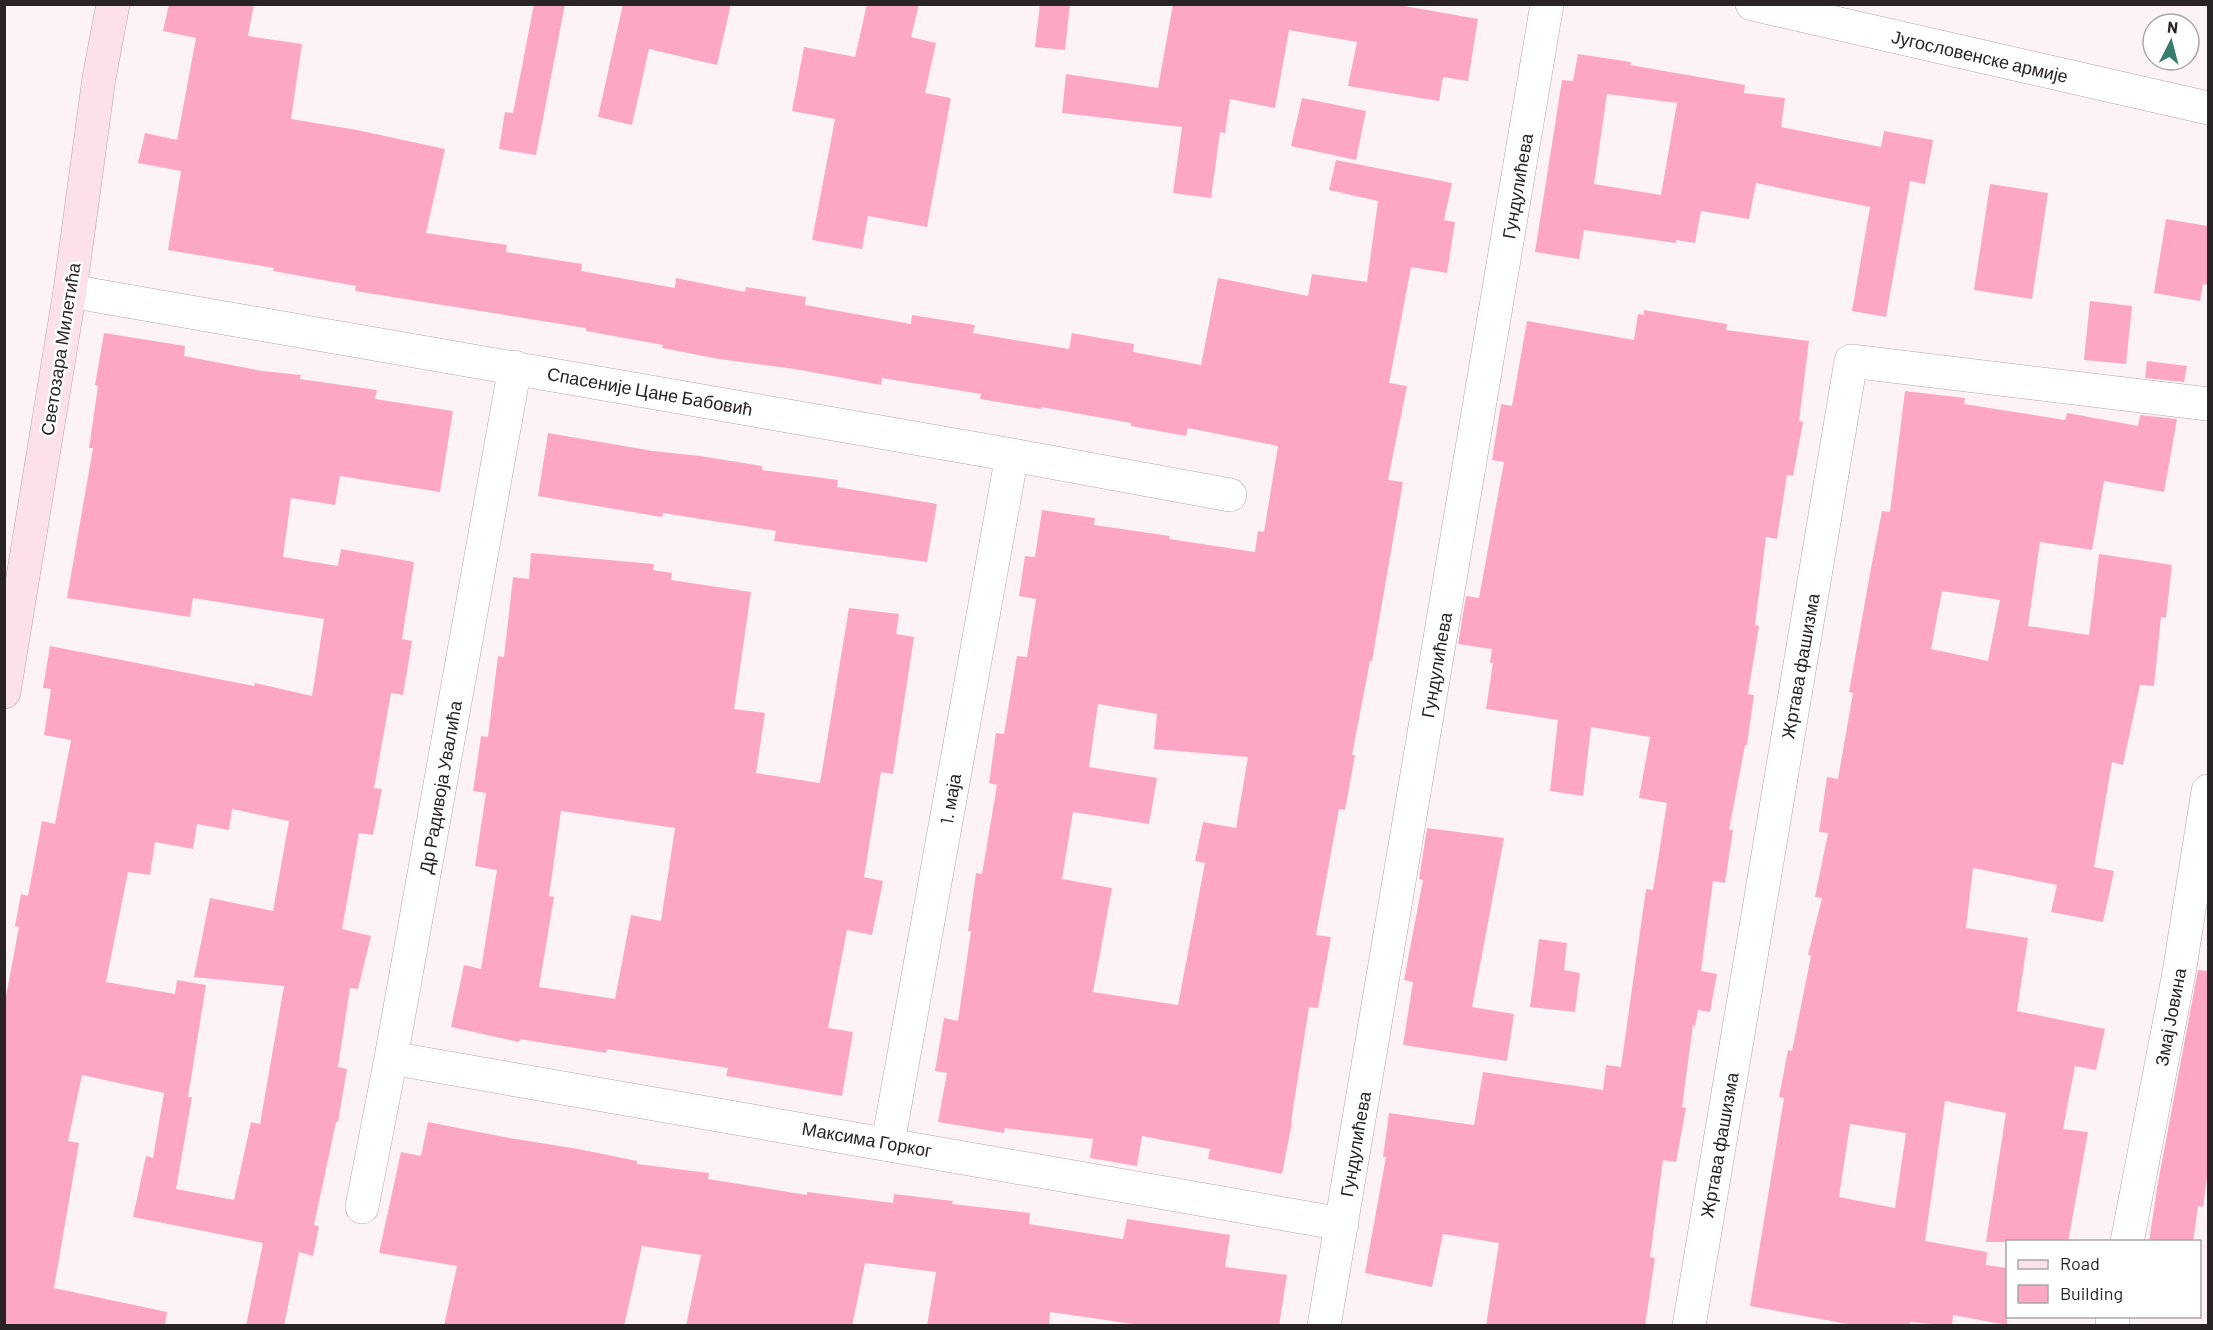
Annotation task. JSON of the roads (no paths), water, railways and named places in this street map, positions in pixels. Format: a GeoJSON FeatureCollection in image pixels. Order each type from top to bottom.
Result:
{"type":"FeatureCollection","features":[{"type":"Feature","properties":{"kind":"main road","name":"Светозара Милетића"},"geometry":{"type":"LineString","coordinates":[[4,692],[70,291],[99,78],[113,4]]}},
{"type":"Feature","properties":{"kind":"street","name":"Гундулићева"},"geometry":{"type":"LineString","coordinates":[[1324,1326],[1547,4]]}},
{"type":"Feature","properties":{"kind":"street","name":"Југословенске армије"},"geometry":{"type":"LineString","coordinates":[[1752,4],[2208,108]]}},
{"type":"Feature","properties":{"kind":"street","name":"Спасеније Цане Бабовић"},"geometry":{"type":"LineString","coordinates":[[70,291],[1012,454],[1230,495]]}},
{"type":"Feature","properties":{"kind":"street","name":"Жртава фашизма"},"geometry":{"type":"LineString","coordinates":[[1689,1326],[1851,361],[2208,404]]}},
{"type":"Feature","properties":{"kind":"street","name":"Др Радивоја Увалића"},"geometry":{"type":"LineString","coordinates":[[362,1207],[392,1058],[515,367]]}},
{"type":"Feature","properties":{"kind":"street","name":"1. маја"},"geometry":{"type":"LineString","coordinates":[[888,1143],[1012,454]]}},
{"type":"Feature","properties":{"kind":"street","name":"Змај Јовина"},"geometry":{"type":"LineString","coordinates":[[2127,1240],[2179,973],[2208,791]]}},
{"type":"Feature","properties":{"kind":"street","name":"Максима Горког"},"geometry":{"type":"LineString","coordinates":[[392,1058],[1342,1224]]}}]}
